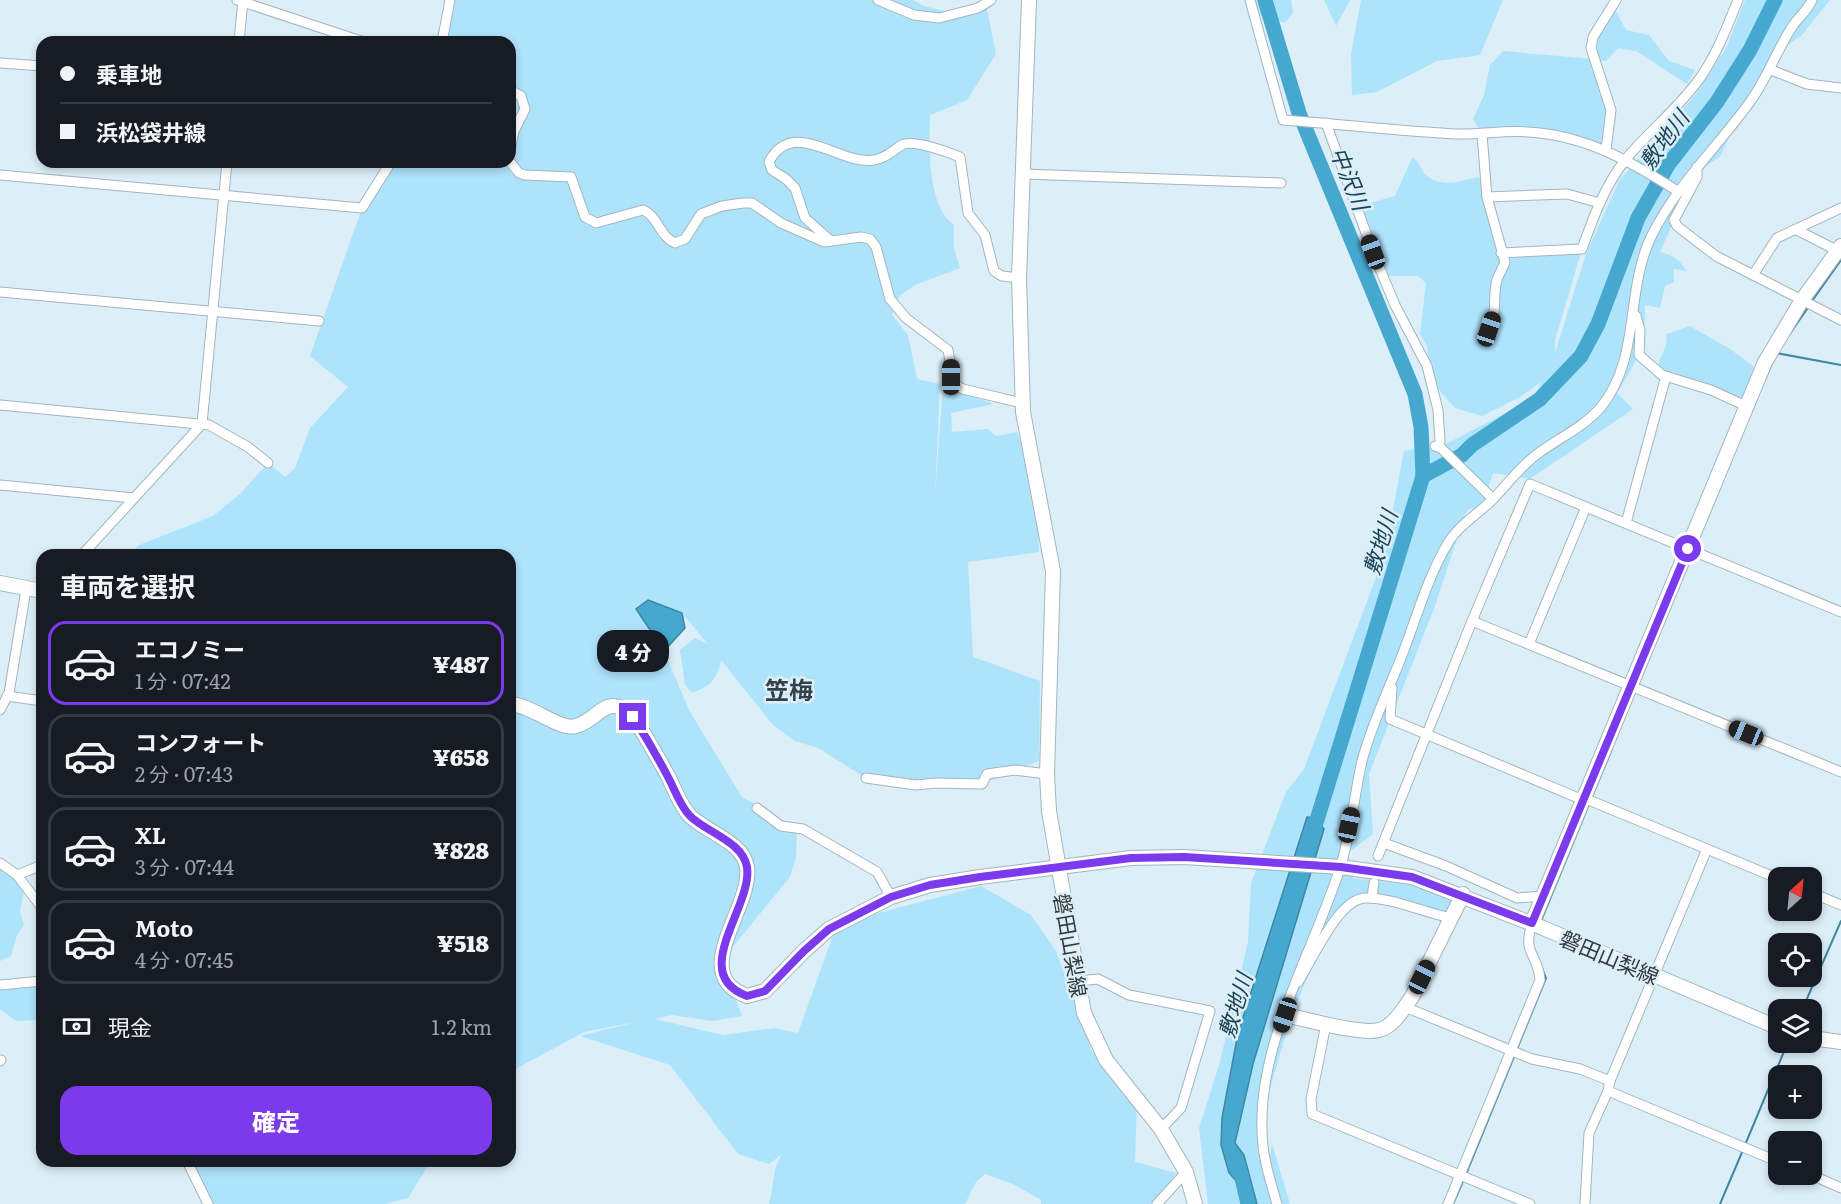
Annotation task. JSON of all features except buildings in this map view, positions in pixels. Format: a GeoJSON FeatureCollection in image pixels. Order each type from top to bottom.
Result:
{"type":"FeatureCollection","features":[{"type":"Feature","properties":{"kind":"main road"},"geometry":{"type":"LineString","coordinates":[[516,705],[535,710],[566,727],[577,726],[608,707],[616,706],[626,710],[633,717],[690,816],[729,843],[746,863],[748,875],[745,887],[721,961],[724,979],[738,993],[747,996],[765,991],[829,929],[891,897],[930,885],[1058,868],[1049,811],[1047,774],[1053,571],[1027,443],[1022,403],[1019,278],[1029,0]]}},
{"type":"Feature","properties":{"kind":"main road"},"geometry":{"type":"LineString","coordinates":[[1532,923],[1774,343],[1839,249]]}},
{"type":"Feature","properties":{"kind":"main road"},"geometry":{"type":"LineString","coordinates":[[0,583],[36,591]]}},
{"type":"Feature","properties":{"kind":"main road","name":"磐田山梨線"},"geometry":{"type":"LineString","coordinates":[[1195,1204],[1186,1172],[1161,1129],[1102,1052],[1084,1013],[1058,868],[1131,858],[1184,857],[1338,866],[1412,877],[1463,894],[1768,1023]]}},
{"type":"Feature","properties":{"kind":"main road"},"geometry":{"type":"LineString","coordinates":[[1285,1015],[1365,1031],[1380,1030],[1405,1007],[1463,894]]}},
{"type":"Feature","properties":{"kind":"main road"},"geometry":{"type":"LineString","coordinates":[[1822,1039],[1841,1042]]}},
{"type":"Feature","properties":{"kind":"street"},"geometry":{"type":"LineString","coordinates":[[443,36],[450,0]]}},
{"type":"Feature","properties":{"kind":"street"},"geometry":{"type":"LineString","coordinates":[[878,0],[914,15],[939,18],[978,8],[991,0]]}},
{"type":"Feature","properties":{"kind":"street"},"geometry":{"type":"LineString","coordinates":[[1250,0],[1283,120],[1455,134],[1534,133],[1606,150],[1630,160],[1676,190]]}},
{"type":"Feature","properties":{"kind":"street"},"geometry":{"type":"LineString","coordinates":[[1606,150],[1611,110],[1591,48],[1593,37],[1616,0]]}},
{"type":"Feature","properties":{"kind":"street"},"geometry":{"type":"LineString","coordinates":[[1501,253],[1582,249],[1600,203],[1630,160],[1699,80],[1722,42],[1737,0]]}},
{"type":"Feature","properties":{"kind":"street"},"geometry":{"type":"LineString","coordinates":[[1277,1204],[1265,1158],[1262,1129],[1266,1080],[1291,992],[1338,866],[1366,749],[1435,570],[1450,540],[1490,497],[1538,453],[1581,425],[1601,406],[1619,375],[1628,347],[1639,272],[1648,242],[1676,190],[1750,102],[1771,70],[1794,24],[1806,13],[1812,0]]}},
{"type":"Feature","properties":{"kind":"street"},"geometry":{"type":"LineString","coordinates":[[238,36],[241,1],[346,36]]}},
{"type":"Feature","properties":{"kind":"street"},"geometry":{"type":"LineString","coordinates":[[0,63],[36,66]]}},
{"type":"Feature","properties":{"kind":"street"},"geometry":{"type":"LineString","coordinates":[[1771,70],[1807,84],[1841,88]]}},
{"type":"Feature","properties":{"kind":"street"},"geometry":{"type":"LineString","coordinates":[[516,93],[521,96],[525,109],[516,127]]}},
{"type":"Feature","properties":{"kind":"street"},"geometry":{"type":"LineString","coordinates":[[1324,123],[1395,305],[1427,366],[1438,410],[1439,445],[1490,497]]}},
{"type":"Feature","properties":{"kind":"street"},"geometry":{"type":"LineString","coordinates":[[1482,134],[1487,197],[1505,262],[1497,281],[1497,306],[1489,329],[1482,336]]}},
{"type":"Feature","properties":{"kind":"street"},"geometry":{"type":"LineString","coordinates":[[833,243],[805,218],[795,188],[772,170],[769,162],[773,154],[784,146],[805,141],[845,156],[874,160],[904,143],[923,146],[960,157],[968,213],[985,235],[994,271],[1002,276],[1019,278]]}},
{"type":"Feature","properties":{"kind":"street"},"geometry":{"type":"LineString","coordinates":[[1697,167],[1696,177],[1674,220],[1716,256],[1841,320]]}},
{"type":"Feature","properties":{"kind":"street"},"geometry":{"type":"LineString","coordinates":[[87,549],[202,424],[226,168]]}},
{"type":"Feature","properties":{"kind":"street"},"geometry":{"type":"LineString","coordinates":[[0,176],[362,208],[387,168]]}},
{"type":"Feature","properties":{"kind":"street"},"geometry":{"type":"LineString","coordinates":[[515,168],[525,175],[571,177],[585,217],[591,222],[596,223],[643,210],[652,216],[664,237],[675,243],[685,239],[701,214],[722,206],[743,203],[752,203],[781,223],[824,242],[833,243],[855,237],[870,239],[876,247],[890,299],[906,318],[948,350],[954,384],[963,389],[1022,403]]}},
{"type":"Feature","properties":{"kind":"street"},"geometry":{"type":"LineString","coordinates":[[1023,174],[1281,183]]}},
{"type":"Feature","properties":{"kind":"street"},"geometry":{"type":"LineString","coordinates":[[1487,197],[1567,194],[1600,203]]}},
{"type":"Feature","properties":{"kind":"street"},"geometry":{"type":"LineString","coordinates":[[1753,275],[1777,238],[1784,233],[1797,230],[1811,220],[1841,208]]}},
{"type":"Feature","properties":{"kind":"street"},"geometry":{"type":"LineString","coordinates":[[1797,230],[1839,249]]}},
{"type":"Feature","properties":{"kind":"street"},"geometry":{"type":"LineString","coordinates":[[0,292],[319,321]]}},
{"type":"Feature","properties":{"kind":"street"},"geometry":{"type":"LineString","coordinates":[[1634,310],[1640,330],[1639,355],[1666,376],[1711,390],[1746,406]]}},
{"type":"Feature","properties":{"kind":"street"},"geometry":{"type":"LineString","coordinates":[[1626,523],[1666,376]]}},
{"type":"Feature","properties":{"kind":"street"},"geometry":{"type":"LineString","coordinates":[[0,405],[209,425],[248,447],[268,463]]}},
{"type":"Feature","properties":{"kind":"street"},"geometry":{"type":"LineString","coordinates":[[1378,856],[1472,621],[1530,484],[1841,612]]}},
{"type":"Feature","properties":{"kind":"street"},"geometry":{"type":"LineString","coordinates":[[0,485],[134,498]]}},
{"type":"Feature","properties":{"kind":"street"},"geometry":{"type":"LineString","coordinates":[[1529,644],[1586,507]]}},
{"type":"Feature","properties":{"kind":"street"},"geometry":{"type":"LineString","coordinates":[[0,710],[7,696],[26,590]]}},
{"type":"Feature","properties":{"kind":"street"},"geometry":{"type":"LineString","coordinates":[[1472,621],[1841,772]]}},
{"type":"Feature","properties":{"kind":"street"},"geometry":{"type":"LineString","coordinates":[[1393,680],[1390,719],[1768,874]]}},
{"type":"Feature","properties":{"kind":"street"},"geometry":{"type":"LineString","coordinates":[[7,696],[36,699]]}},
{"type":"Feature","properties":{"kind":"street"},"geometry":{"type":"LineString","coordinates":[[866,778],[916,785],[982,784],[987,774],[1004,771],[1047,774]]}},
{"type":"Feature","properties":{"kind":"street"},"geometry":{"type":"LineString","coordinates":[[757,808],[781,826],[811,832],[877,872],[891,897]]}},
{"type":"Feature","properties":{"kind":"street"},"geometry":{"type":"LineString","coordinates":[[1383,843],[1446,866],[1517,898],[1543,896]]}},
{"type":"Feature","properties":{"kind":"street"},"geometry":{"type":"LineString","coordinates":[[1585,1204],[1589,1133],[1608,1091],[1653,974],[1707,849]]}},
{"type":"Feature","properties":{"kind":"street"},"geometry":{"type":"LineString","coordinates":[[0,863],[17,875],[36,900]]}},
{"type":"Feature","properties":{"kind":"street"},"geometry":{"type":"LineString","coordinates":[[17,875],[36,867]]}},
{"type":"Feature","properties":{"kind":"street"},"geometry":{"type":"LineString","coordinates":[[1372,898],[1374,883]]}},
{"type":"Feature","properties":{"kind":"street"},"geometry":{"type":"LineString","coordinates":[[1822,897],[1841,905]]}},
{"type":"Feature","properties":{"kind":"street"},"geometry":{"type":"LineString","coordinates":[[1291,992],[1343,910],[1356,899],[1372,898],[1451,918]]}},
{"type":"Feature","properties":{"kind":"street"},"geometry":{"type":"LineString","coordinates":[[1448,1204],[1540,980],[1527,944],[1532,923]]}},
{"type":"Feature","properties":{"kind":"street"},"geometry":{"type":"LineString","coordinates":[[1078,981],[1098,979],[1128,995],[1210,1011],[1181,1108],[1161,1129]]}},
{"type":"Feature","properties":{"kind":"street"},"geometry":{"type":"LineString","coordinates":[[0,985],[36,982]]}},
{"type":"Feature","properties":{"kind":"street"},"geometry":{"type":"LineString","coordinates":[[1405,1007],[1550,1065],[1580,1069],[1610,1081]]}},
{"type":"Feature","properties":{"kind":"street"},"geometry":{"type":"LineString","coordinates":[[1326,1024],[1311,1099],[1312,1114],[1530,1204]]}},
{"type":"Feature","properties":{"kind":"street"},"geometry":{"type":"LineString","coordinates":[[1608,1091],[1768,1157]]}},
{"type":"Feature","properties":{"kind":"street"},"geometry":{"type":"LineString","coordinates":[[190,1167],[208,1204]]}},
{"type":"Feature","properties":{"kind":"street"},"geometry":{"type":"LineString","coordinates":[[1157,1204],[1186,1172]]}},
{"type":"Feature","properties":{"kind":"street"},"geometry":{"type":"LineString","coordinates":[[1822,1180],[1841,1188]]}},
{"type":"Feature","properties":{"kind":"shaded area"},"geometry":{"type":"Polygon","coordinates":[[[450,0],[913,0],[924,6],[960,15],[986,4],[996,54],[967,100],[930,115],[930,158],[934,190],[945,216],[954,225],[954,248],[960,268],[915,285],[899,296],[892,315],[908,335],[917,379],[940,384],[935,496],[943,384],[993,404],[951,413],[952,432],[988,429],[996,436],[1017,432],[1037,492],[1039,552],[968,562],[973,657],[1040,681],[1039,761],[982,784],[866,778],[818,748],[795,741],[773,725],[721,660],[718,672],[712,681],[704,688],[692,693],[685,685],[680,650],[695,638],[708,644],[682,613],[648,600],[636,609],[664,651],[690,712],[742,797],[797,828],[796,857],[790,877],[721,961],[742,1016],[712,1021],[672,1015],[655,1019],[723,1035],[774,1028],[798,1033],[837,924],[981,886],[1031,915],[1056,951],[1092,1052],[1137,1100],[1135,1162],[1176,1173],[1154,1204],[1041,1204],[1041,1200],[1013,1184],[985,1174],[976,1182],[965,1204],[769,1204],[775,1172],[782,1154],[769,1164],[738,1154],[670,1065],[580,1036],[636,1022],[584,1032],[516,1069],[516,705],[556,723],[570,718],[516,705],[516,549],[136,549],[139,545],[213,516],[240,494],[268,463],[285,477],[295,468],[310,428],[348,387],[310,356],[362,208],[387,168],[516,168],[516,36],[442,36],[450,0]]]}},
{"type":"Feature","properties":{"kind":"shaded area"},"geometry":{"type":"Polygon","coordinates":[[[1249,0],[1291,0],[1293,13],[1285,23],[1251,13],[1249,0]]]}},
{"type":"Feature","properties":{"kind":"shaded area"},"geometry":{"type":"Polygon","coordinates":[[[1324,0],[1350,0],[1336,26],[1324,0]]]}},
{"type":"Feature","properties":{"kind":"shaded area"},"geometry":{"type":"Polygon","coordinates":[[[1361,0],[1503,0],[1480,55],[1437,61],[1377,92],[1352,95],[1351,54],[1361,0]]]}},
{"type":"Feature","properties":{"kind":"shaded area"},"geometry":{"type":"Polygon","coordinates":[[[1745,0],[1830,0],[1801,36],[1775,53],[1748,96],[1720,157],[1702,168],[1687,191],[1660,252],[1675,258],[1686,271],[1674,269],[1674,282],[1665,286],[1660,308],[1645,305],[1644,332],[1639,352],[1617,393],[1633,409],[1530,479],[1493,473],[1482,508],[1469,509],[1465,514],[1435,606],[1369,774],[1373,834],[1348,853],[1353,878],[1415,885],[1454,901],[1446,912],[1357,897],[1323,941],[1291,1016],[1257,1134],[1278,1204],[1208,1204],[1199,1128],[1220,1062],[1248,942],[1251,883],[1286,792],[1304,769],[1384,556],[1404,451],[1448,443],[1533,399],[1541,382],[1520,397],[1482,416],[1455,408],[1431,381],[1427,346],[1420,334],[1426,283],[1418,276],[1389,276],[1340,150],[1364,186],[1370,203],[1395,196],[1412,158],[1417,161],[1427,176],[1439,182],[1478,177],[1484,182],[1501,252],[1582,249],[1555,340],[1555,353],[1586,254],[1619,181],[1697,93],[1727,46],[1745,0]]]}},
{"type":"Feature","properties":{"kind":"shaded area"},"geometry":{"type":"Polygon","coordinates":[[[1613,6],[1626,30],[1649,35],[1669,61],[1695,70],[1687,84],[1636,51],[1618,48],[1606,61],[1599,61],[1591,53],[1613,6]]]}},
{"type":"Feature","properties":{"kind":"shaded area"},"geometry":{"type":"Polygon","coordinates":[[[1503,51],[1592,59],[1611,110],[1606,150],[1542,134],[1482,134],[1473,119],[1484,95],[1490,65],[1503,51]]]}},
{"type":"Feature","properties":{"kind":"shaded area"},"geometry":{"type":"Polygon","coordinates":[[[1690,326],[1730,349],[1756,368],[1742,404],[1666,376],[1657,367],[1666,345],[1667,334],[1690,326]]]}},
{"type":"Feature","properties":{"kind":"shaded area"},"geometry":{"type":"Polygon","coordinates":[[[648,600],[682,613],[685,628],[664,651],[636,609],[648,600]]]}},
{"type":"Feature","properties":{"kind":"shaded area"},"geometry":{"type":"Polygon","coordinates":[[[1307,817],[1317,818],[1324,829],[1253,1064],[1235,1143],[1244,1155],[1257,1204],[1248,1204],[1245,1191],[1229,1173],[1221,1145],[1222,1118],[1238,1033],[1307,817]]]}},
{"type":"Feature","properties":{"kind":"shaded area"},"geometry":{"type":"Polygon","coordinates":[[[0,863],[25,885],[20,911],[24,925],[17,935],[11,956],[0,961],[0,863]]]}},
{"type":"Feature","properties":{"kind":"shaded area"},"geometry":{"type":"Polygon","coordinates":[[[36,981],[36,1020],[16,1021],[0,1009],[0,985],[36,981]]]}},
{"type":"Feature","properties":{"kind":"shaded area"},"geometry":{"type":"Polygon","coordinates":[[[1272,1144],[1290,1204],[1282,1204],[1269,1161],[1272,1144]]]}},
{"type":"Feature","properties":{"kind":"shaded area"},"geometry":{"type":"Polygon","coordinates":[[[190,1167],[427,1167],[408,1198],[385,1204],[207,1204],[190,1167]]]}},
{"type":"Feature","properties":{"kind":"waterway","name":"中沢川"},"geometry":{"type":"LineString","coordinates":[[1265,0],[1299,113],[1415,394],[1421,427],[1423,476],[1312,836]]}},
{"type":"Feature","properties":{"kind":"waterway","name":"敷地川"},"geometry":{"type":"LineString","coordinates":[[1423,476],[1462,455],[1472,445],[1540,399],[1581,356],[1598,324],[1638,218],[1668,165],[1717,102],[1750,50],[1775,0]]}},
{"type":"Feature","properties":{"kind":"waterway"},"geometry":{"type":"LineString","coordinates":[[1812,301],[1841,260]]}},
{"type":"Feature","properties":{"kind":"waterway"},"geometry":{"type":"LineString","coordinates":[[1787,338],[1809,306]]}},
{"type":"Feature","properties":{"kind":"waterway"},"geometry":{"type":"LineString","coordinates":[[1776,353],[1841,365]]}},
{"type":"Feature","properties":{"kind":"waterway"},"geometry":{"type":"LineString","coordinates":[[1763,384],[1773,361]]}},
{"type":"Feature","properties":{"kind":"waterway"},"geometry":{"type":"LineString","coordinates":[[1591,799],[1612,749]]}},
{"type":"Feature","properties":{"kind":"waterway"},"geometry":{"type":"LineString","coordinates":[[1541,921],[1589,804]]}},
{"type":"Feature","properties":{"kind":"waterway"},"geometry":{"type":"LineString","coordinates":[[1807,999],[1841,921]]}},
{"type":"Feature","properties":{"kind":"waterway"},"geometry":{"type":"LineString","coordinates":[[1517,1049],[1546,978],[1542,968]]}},
{"type":"Feature","properties":{"kind":"waterway"},"geometry":{"type":"LineString","coordinates":[[1745,1145],[1783,1053]]}},
{"type":"Feature","properties":{"kind":"waterway"},"geometry":{"type":"LineString","coordinates":[[1466,1174],[1515,1054]]}},
{"type":"Feature","properties":{"kind":"waterway"},"geometry":{"type":"LineString","coordinates":[[1720,1204],[1743,1150]]}},
{"type":"Feature","properties":{"kind":"waterway","name":"敷地川"},"geometry":{"type":"LineString","coordinates":[[1241,1174],[1248,1204]]}},
{"type":"Feature","properties":{"kind":"waterway"},"geometry":{"type":"LineString","coordinates":[[1453,1204],[1464,1179]]}},
{"type":"Feature","properties":{"kind":"district","name":"笠梅"},"geometry":{"type":"Point","coordinates":[789,688]}},
{"type":"Feature","properties":{"kind":"route"},"geometry":{"type":"LineString","coordinates":[[633,717],[681,804],[690,816],[729,843],[746,863],[748,875],[723,951],[721,971],[730,987],[747,996],[765,991],[829,929],[861,910],[891,897],[930,885],[1131,858],[1184,857],[1341,867],[1412,877],[1463,894],[1532,923],[1688,549]]}}]}
